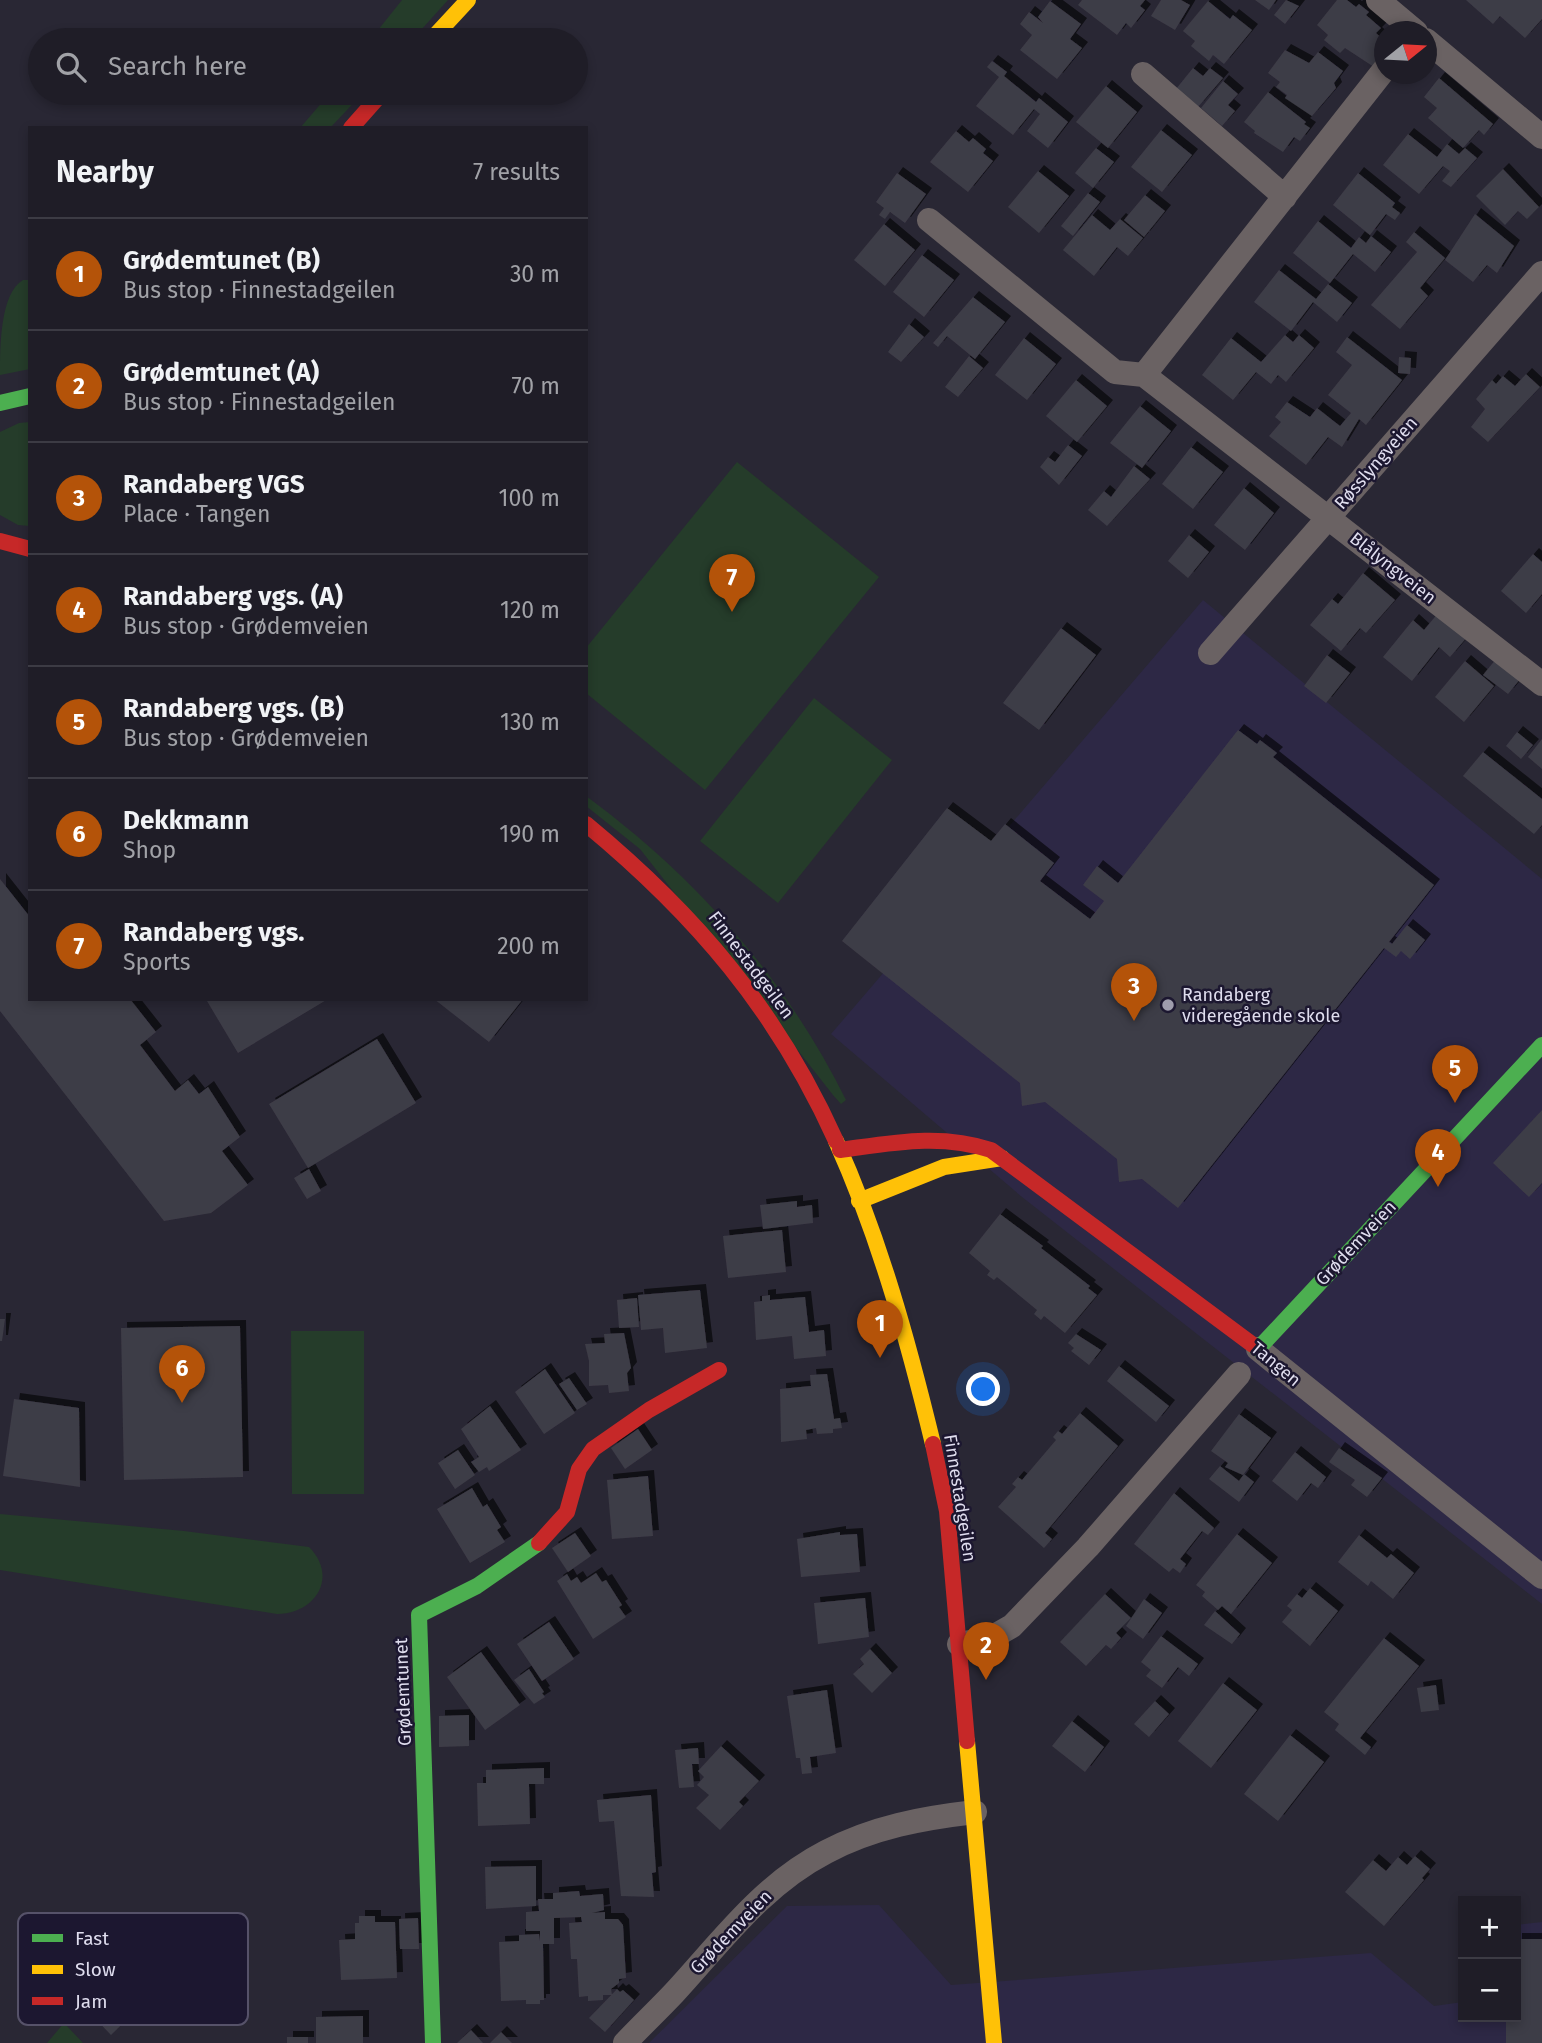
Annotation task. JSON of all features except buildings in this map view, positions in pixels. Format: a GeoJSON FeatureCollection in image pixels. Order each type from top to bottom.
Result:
{"type":"FeatureCollection","features":[{"type":"Feature","properties":{"kind":"main road"},"geometry":{"type":"LineString","coordinates":[[441,28],[468,0]]}},
{"type":"Feature","properties":{"kind":"main road"},"geometry":{"type":"LineString","coordinates":[[353,126],[371,105]]}},
{"type":"Feature","properties":{"kind":"main road"},"geometry":{"type":"LineString","coordinates":[[0,403],[28,396]]}},
{"type":"Feature","properties":{"kind":"main road"},"geometry":{"type":"LineString","coordinates":[[0,541],[28,548]]}},
{"type":"Feature","properties":{"kind":"main road"},"geometry":{"type":"LineString","coordinates":[[0,554],[28,549]]}},
{"type":"Feature","properties":{"kind":"main road","name":"Finnestadgeilen"},"geometry":{"type":"LineString","coordinates":[[588,826],[662,888],[736,972],[803,1074],[840,1150],[891,1289],[931,1430],[947,1511],[994,2043]]}},
{"type":"Feature","properties":{"kind":"main road","name":"Grødemveien"},"geometry":{"type":"LineString","coordinates":[[1258,1349],[1542,1045]]}},
{"type":"Feature","properties":{"kind":"main road"},"geometry":{"type":"LineString","coordinates":[[840,1150],[955,1139],[974,1143],[1005,1157]]}},
{"type":"Feature","properties":{"kind":"main road"},"geometry":{"type":"LineString","coordinates":[[859,1200],[944,1167],[1005,1157]]}},
{"type":"Feature","properties":{"kind":"main road","name":"Tangen"},"geometry":{"type":"LineString","coordinates":[[1005,1157],[1258,1349]]}},
{"type":"Feature","properties":{"kind":"main road","name":"Grødemtunet"},"geometry":{"type":"LineString","coordinates":[[433,2043],[419,1615],[464,1595],[546,1537],[566,1513],[585,1457],[690,1384],[719,1370]]}},
{"type":"Feature","properties":{"kind":"street"},"geometry":{"type":"LineString","coordinates":[[1378,0],[1403,21]]}},
{"type":"Feature","properties":{"kind":"street"},"geometry":{"type":"LineString","coordinates":[[1437,49],[1542,137]]}},
{"type":"Feature","properties":{"kind":"street"},"geometry":{"type":"LineString","coordinates":[[1143,74],[1285,197]]}},
{"type":"Feature","properties":{"kind":"street"},"geometry":{"type":"LineString","coordinates":[[1144,375],[1374,83]]}},
{"type":"Feature","properties":{"kind":"street","name":"Blålyngveien"},"geometry":{"type":"LineString","coordinates":[[929,220],[1115,372],[1144,375],[1542,684]]}},
{"type":"Feature","properties":{"kind":"street","name":"Røsslyngveien"},"geometry":{"type":"LineString","coordinates":[[1210,653],[1542,273]]}},
{"type":"Feature","properties":{"kind":"street","name":"Tangen"},"geometry":{"type":"LineString","coordinates":[[1258,1349],[1542,1577]]}},
{"type":"Feature","properties":{"kind":"street"},"geometry":{"type":"LineString","coordinates":[[959,1644],[991,1639],[1013,1626],[1088,1546],[1239,1374]]}},
{"type":"Feature","properties":{"kind":"street","name":"Grødemveien"},"geometry":{"type":"LineString","coordinates":[[625,2043],[674,1994],[738,1919],[798,1869],[833,1848],[880,1829],[975,1812]]}},
{"type":"Feature","properties":{"kind":"shaded area"},"geometry":{"type":"Polygon","coordinates":[[[1203,600],[1542,879],[1542,1604],[1022,1197],[831,1034],[1203,600]]]}},
{"type":"Feature","properties":{"kind":"shaded area"},"geometry":{"type":"Polygon","coordinates":[[[879,1905],[951,1985],[1371,1953],[1434,2006],[1458,2003],[1458,2022],[1521,2022],[1521,1924],[1542,1922],[1542,2043],[649,2043],[787,1906],[879,1905]]]}},
{"type":"Feature","properties":{"kind":"green space"},"geometry":{"type":"Polygon","coordinates":[[[402,0],[448,0],[423,28],[380,28],[402,0]]]}},
{"type":"Feature","properties":{"kind":"green space"},"geometry":{"type":"Polygon","coordinates":[[[320,105],[352,105],[332,126],[302,126],[320,105]]]}},
{"type":"Feature","properties":{"kind":"green space"},"geometry":{"type":"Polygon","coordinates":[[[23,280],[28,280],[28,369],[0,375],[3,322],[15,287],[23,280]]]}},
{"type":"Feature","properties":{"kind":"green space"},"geometry":{"type":"Polygon","coordinates":[[[28,422],[28,526],[18,525],[0,515],[0,432],[19,423],[28,422]]]}},
{"type":"Feature","properties":{"kind":"green space"},"geometry":{"type":"Polygon","coordinates":[[[737,462],[879,577],[705,790],[588,695],[588,646],[737,462]]]}},
{"type":"Feature","properties":{"kind":"green space"},"geometry":{"type":"Polygon","coordinates":[[[814,698],[892,760],[778,903],[700,841],[814,698]]]}},
{"type":"Feature","properties":{"kind":"green space"},"geometry":{"type":"Polygon","coordinates":[[[588,798],[664,860],[701,895],[734,932],[795,1012],[846,1100],[841,1104],[833,1095],[640,849],[588,808],[588,798]]]}},
{"type":"Feature","properties":{"kind":"green space"},"geometry":{"type":"Polygon","coordinates":[[[291,1331],[364,1331],[364,1494],[292,1494],[291,1331]]]}},
{"type":"Feature","properties":{"kind":"green space"},"geometry":{"type":"Polygon","coordinates":[[[0,1514],[184,1531],[309,1547],[318,1558],[322,1581],[312,1601],[302,1608],[277,1614],[0,1570],[0,1514]]]}},
{"type":"Feature","properties":{"kind":"green space"},"geometry":{"type":"Polygon","coordinates":[[[62,2025],[66,2025],[83,2043],[47,2043],[62,2025]]]}},
{"type":"Feature","properties":{"kind":"traffic: fast"},"geometry":{"type":"LineString","coordinates":[[0,403],[28,396]]}},
{"type":"Feature","properties":{"kind":"traffic: fast"},"geometry":{"type":"LineString","coordinates":[[1253,1345],[1258,1349],[1542,1045]]}},
{"type":"Feature","properties":{"kind":"traffic: fast"},"geometry":{"type":"LineString","coordinates":[[433,2043],[419,1615],[477,1586],[539,1543]]}},
{"type":"Feature","properties":{"kind":"traffic: slow"},"geometry":{"type":"LineString","coordinates":[[442,28],[468,0]]}},
{"type":"Feature","properties":{"kind":"traffic: slow"},"geometry":{"type":"LineString","coordinates":[[836,1141],[866,1215],[892,1291],[933,1444]]}},
{"type":"Feature","properties":{"kind":"traffic: slow"},"geometry":{"type":"LineString","coordinates":[[859,1201],[944,1167],[1002,1158]]}},
{"type":"Feature","properties":{"kind":"traffic: slow"},"geometry":{"type":"LineString","coordinates":[[967,1741],[994,2043]]}},
{"type":"Feature","properties":{"kind":"traffic: jam"},"geometry":{"type":"LineString","coordinates":[[353,126],[371,105]]}},
{"type":"Feature","properties":{"kind":"traffic: jam"},"geometry":{"type":"LineString","coordinates":[[0,541],[28,548]]}},
{"type":"Feature","properties":{"kind":"traffic: jam"},"geometry":{"type":"LineString","coordinates":[[588,826],[663,894],[730,968],[788,1049],[836,1141]]}},
{"type":"Feature","properties":{"kind":"traffic: jam"},"geometry":{"type":"LineString","coordinates":[[840,1150],[916,1141],[953,1142],[991,1150],[1253,1345]]}},
{"type":"Feature","properties":{"kind":"traffic: jam"},"geometry":{"type":"LineString","coordinates":[[539,1543],[567,1512],[579,1469],[593,1449],[649,1410],[719,1370]]}},
{"type":"Feature","properties":{"kind":"traffic: jam"},"geometry":{"type":"LineString","coordinates":[[933,1444],[947,1511],[967,1741]]}},
{"type":"Feature","properties":{"kind":"place","name":"Randaberg vgs."},"geometry":{"type":"Point","coordinates":[732,612]}},
{"type":"Feature","properties":{"kind":"place","name":"Randaberg videregående skole"},"geometry":{"type":"Point","coordinates":[1168,1005]}},
{"type":"Feature","properties":{"kind":"place","name":"Randaberg VGS"},"geometry":{"type":"Point","coordinates":[1134,1021]}},
{"type":"Feature","properties":{"kind":"place","name":"Randaberg vgs. (B)"},"geometry":{"type":"Point","coordinates":[1455,1103]}},
{"type":"Feature","properties":{"kind":"place","name":"Randaberg vgs. (A)"},"geometry":{"type":"Point","coordinates":[1438,1187]}},
{"type":"Feature","properties":{"kind":"place","name":"Grødemtunet (B)"},"geometry":{"type":"Point","coordinates":[880,1358]}},
{"type":"Feature","properties":{"kind":"place","name":"Dekkmann"},"geometry":{"type":"Point","coordinates":[182,1403]}},
{"type":"Feature","properties":{"kind":"place","name":"Grødemtunet (A)"},"geometry":{"type":"Point","coordinates":[986,1680]}}]}
